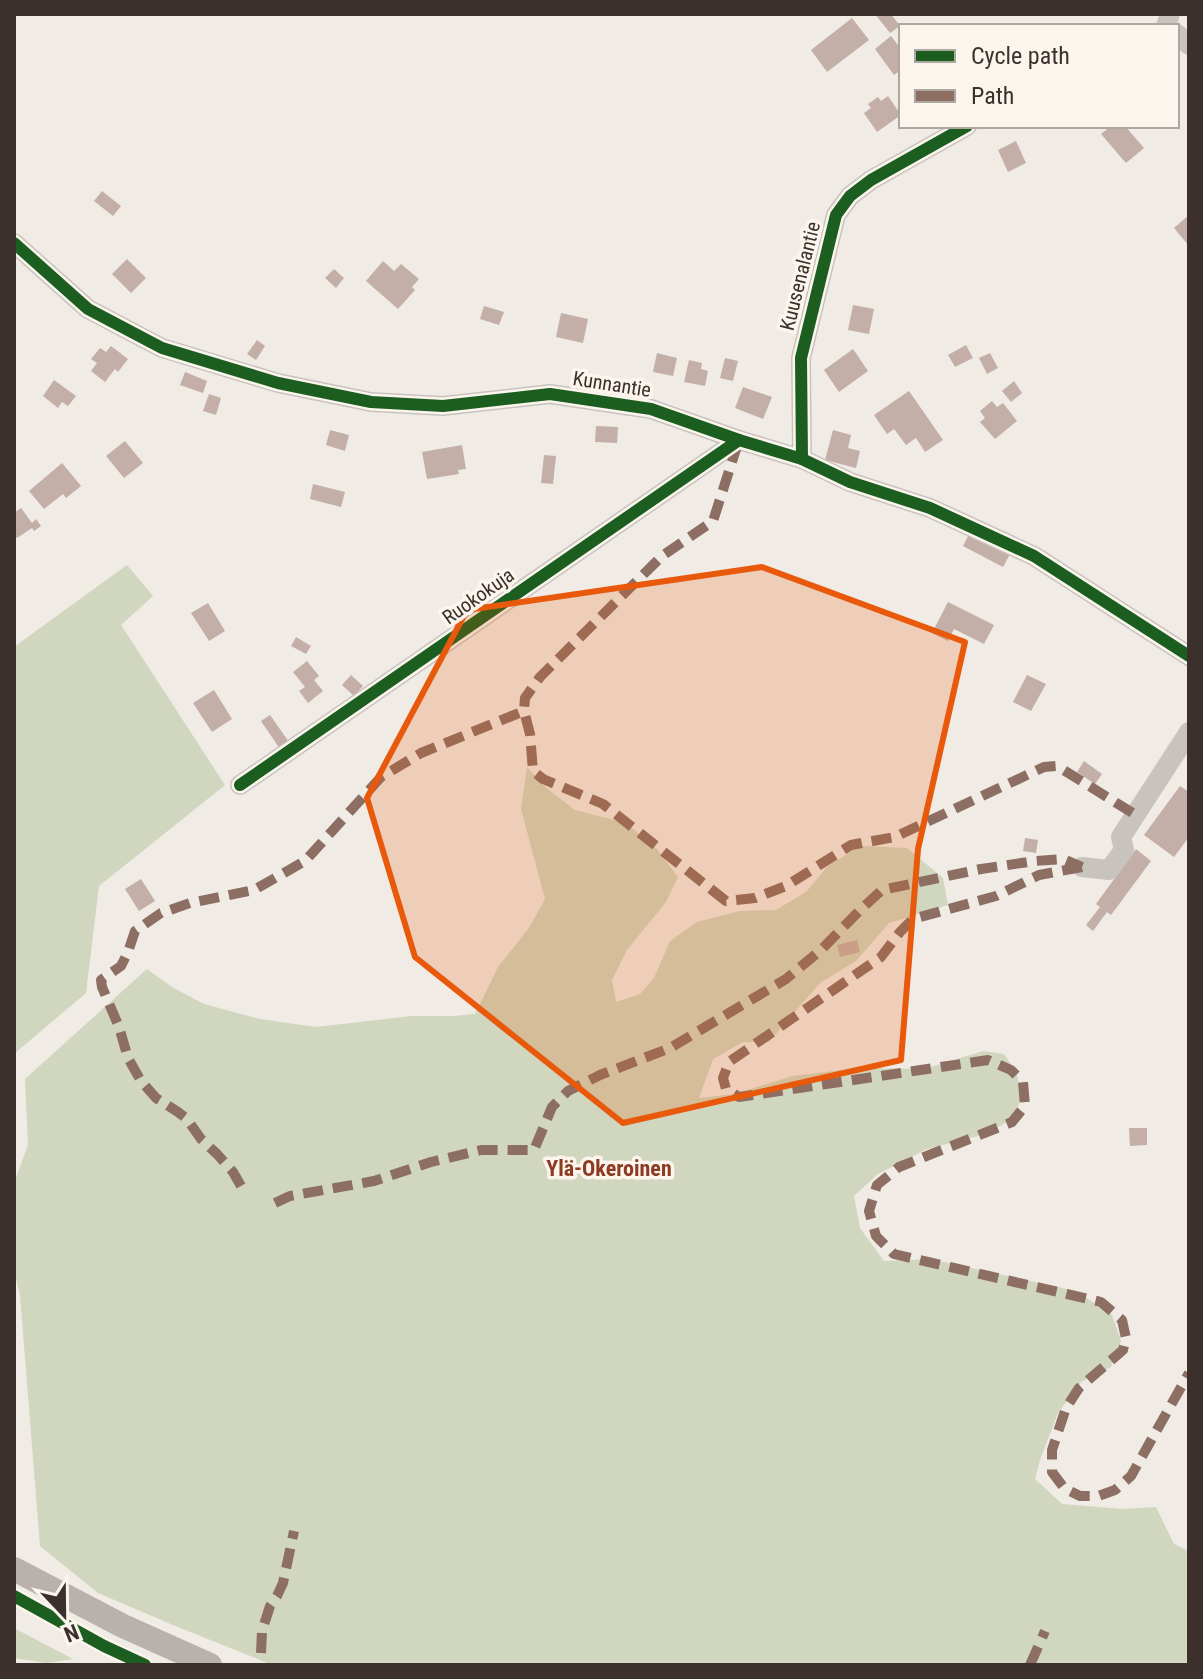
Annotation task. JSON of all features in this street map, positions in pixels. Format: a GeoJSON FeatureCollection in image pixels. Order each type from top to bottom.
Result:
{"type":"FeatureCollection","features":[{"type":"Feature","properties":{"kind":"main road"},"geometry":{"type":"LineString","coordinates":[[14,1569],[123,1626],[210,1665]]}},
{"type":"Feature","properties":{"kind":"street","name":"Kuusenalantie"},"geometry":{"type":"LineString","coordinates":[[802,459],[801,358],[836,215],[850,196],[871,180],[963,128]]}},
{"type":"Feature","properties":{"kind":"street","name":"Kunnantie"},"geometry":{"type":"LineString","coordinates":[[14,243],[88,309],[112,322],[162,348],[278,383],[371,402],[443,406],[550,394],[651,409],[802,459],[850,482],[930,508],[1034,556],[1189,656]]}},
{"type":"Feature","properties":{"kind":"street","name":"Ruokokuja"},"geometry":{"type":"LineString","coordinates":[[240,785],[739,440]]}},
{"type":"Feature","properties":{"kind":"street"},"geometry":{"type":"LineString","coordinates":[[1082,867],[1109,870],[1124,850],[1121,837],[1189,732]]}},
{"type":"Feature","properties":{"kind":"highlighted area"},"geometry":{"type":"Polygon","coordinates":[[[762,567],[965,642],[918,849],[901,1060],[623,1123],[415,957],[367,798],[467,610],[762,567]]]}},
{"type":"Feature","properties":{"kind":"green space"},"geometry":{"type":"Polygon","coordinates":[[[127,565],[153,596],[121,625],[225,785],[99,886],[86,993],[15,1053],[14,647],[127,565]]]}},
{"type":"Feature","properties":{"kind":"green space"},"geometry":{"type":"Polygon","coordinates":[[[527,767],[544,786],[575,810],[626,823],[657,849],[678,877],[666,902],[627,950],[612,980],[616,1002],[640,994],[654,978],[670,941],[697,922],[740,911],[776,910],[806,892],[828,866],[860,846],[907,848],[943,878],[948,905],[889,923],[856,961],[820,983],[769,1042],[743,1042],[713,1059],[699,1098],[734,1094],[793,1076],[859,1068],[924,1069],[983,1051],[1004,1054],[1017,1074],[1021,1098],[1014,1118],[986,1134],[927,1149],[878,1174],[854,1196],[860,1228],[884,1261],[931,1259],[1076,1291],[1112,1315],[1121,1341],[1111,1367],[1081,1382],[1058,1413],[1035,1479],[1062,1504],[1123,1509],[1156,1507],[1174,1544],[1189,1551],[1189,1665],[273,1665],[98,1593],[40,1546],[20,1295],[14,1269],[14,1183],[28,1145],[25,1079],[147,969],[204,1004],[260,1019],[316,1027],[412,1016],[475,1014],[498,967],[529,928],[545,899],[521,809],[527,767]]]}},
{"type":"Feature","properties":{"kind":"green space"},"geometry":{"type":"Polygon","coordinates":[[[14,1628],[73,1659],[47,1663],[14,1658],[14,1628]]]}},
{"type":"Feature","properties":{"kind":"building"},"geometry":{"type":"Polygon","coordinates":[[[875,14],[891,14],[899,27],[890,33],[875,14]]]}},
{"type":"Feature","properties":{"kind":"building"},"geometry":{"type":"Polygon","coordinates":[[[852,18],[869,40],[827,72],[811,50],[852,18]]]}},
{"type":"Feature","properties":{"kind":"building"},"geometry":{"type":"Polygon","coordinates":[[[891,36],[899,46],[899,71],[894,75],[875,49],[891,36]]]}},
{"type":"Feature","properties":{"kind":"building"},"geometry":{"type":"Polygon","coordinates":[[[888,96],[899,116],[877,132],[864,113],[871,108],[868,104],[878,97],[881,101],[888,96]]]}},
{"type":"Feature","properties":{"kind":"building"},"geometry":{"type":"Polygon","coordinates":[[[1108,128],[1127,128],[1144,148],[1126,163],[1101,134],[1108,128]]]}},
{"type":"Feature","properties":{"kind":"building"},"geometry":{"type":"Polygon","coordinates":[[[1016,141],[1026,163],[1008,172],[998,150],[1016,141]]]}},
{"type":"Feature","properties":{"kind":"building"},"geometry":{"type":"Polygon","coordinates":[[[102,191],[121,206],[113,216],[94,201],[102,191]]]}},
{"type":"Feature","properties":{"kind":"building"},"geometry":{"type":"Polygon","coordinates":[[[1189,215],[1189,246],[1174,228],[1189,215]]]}},
{"type":"Feature","properties":{"kind":"building"},"geometry":{"type":"Polygon","coordinates":[[[127,259],[146,278],[131,293],[112,274],[127,259]]]}},
{"type":"Feature","properties":{"kind":"building"},"geometry":{"type":"Polygon","coordinates":[[[383,261],[394,271],[401,264],[419,279],[412,287],[415,290],[398,309],[366,281],[383,261]]]}},
{"type":"Feature","properties":{"kind":"building"},"geometry":{"type":"Polygon","coordinates":[[[334,269],[344,278],[336,288],[325,278],[334,269]]]}},
{"type":"Feature","properties":{"kind":"building"},"geometry":{"type":"Polygon","coordinates":[[[853,305],[874,309],[869,334],[848,330],[853,305]]]}},
{"type":"Feature","properties":{"kind":"building"},"geometry":{"type":"Polygon","coordinates":[[[484,306],[504,312],[499,325],[480,319],[484,306]]]}},
{"type":"Feature","properties":{"kind":"building"},"geometry":{"type":"Polygon","coordinates":[[[561,313],[588,319],[583,343],[556,337],[561,313]]]}},
{"type":"Feature","properties":{"kind":"building"},"geometry":{"type":"Polygon","coordinates":[[[257,340],[265,346],[256,360],[247,354],[257,340]]]}},
{"type":"Feature","properties":{"kind":"building"},"geometry":{"type":"Polygon","coordinates":[[[966,345],[973,358],[955,367],[948,355],[966,345]]]}},
{"type":"Feature","properties":{"kind":"building"},"geometry":{"type":"Polygon","coordinates":[[[111,346],[128,359],[105,382],[91,371],[97,363],[91,359],[100,348],[106,352],[111,346]]]}},
{"type":"Feature","properties":{"kind":"building"},"geometry":{"type":"Polygon","coordinates":[[[853,349],[868,371],[839,392],[824,370],[853,349]]]}},
{"type":"Feature","properties":{"kind":"building"},"geometry":{"type":"Polygon","coordinates":[[[657,353],[677,358],[673,376],[653,372],[657,353]]]}},
{"type":"Feature","properties":{"kind":"building"},"geometry":{"type":"Polygon","coordinates":[[[990,353],[998,368],[987,374],[979,358],[990,353]]]}},
{"type":"Feature","properties":{"kind":"building"},"geometry":{"type":"Polygon","coordinates":[[[725,358],[738,361],[733,381],[720,378],[725,358]]]}},
{"type":"Feature","properties":{"kind":"building"},"geometry":{"type":"Polygon","coordinates":[[[689,360],[702,363],[701,369],[708,371],[705,386],[684,382],[689,360]]]}},
{"type":"Feature","properties":{"kind":"building"},"geometry":{"type":"Polygon","coordinates":[[[185,372],[207,381],[203,393],[180,385],[185,372]]]}},
{"type":"Feature","properties":{"kind":"building"},"geometry":{"type":"Polygon","coordinates":[[[54,380],[76,396],[68,406],[62,402],[58,408],[43,396],[54,380]]]}},
{"type":"Feature","properties":{"kind":"building"},"geometry":{"type":"Polygon","coordinates":[[[1014,381],[1022,393],[1011,402],[1002,391],[1014,381]]]}},
{"type":"Feature","properties":{"kind":"building"},"geometry":{"type":"Polygon","coordinates":[[[743,387],[772,397],[763,419],[735,408],[743,387]]]}},
{"type":"Feature","properties":{"kind":"building"},"geometry":{"type":"Polygon","coordinates":[[[909,391],[943,440],[925,452],[916,438],[906,445],[894,429],[887,434],[874,415],[909,391]]]}},
{"type":"Feature","properties":{"kind":"building"},"geometry":{"type":"Polygon","coordinates":[[[209,394],[221,398],[216,415],[203,411],[209,394]]]}},
{"type":"Feature","properties":{"kind":"building"},"geometry":{"type":"Polygon","coordinates":[[[992,401],[997,407],[1003,403],[1017,421],[995,439],[980,422],[985,418],[980,411],[992,401]]]}},
{"type":"Feature","properties":{"kind":"building"},"geometry":{"type":"Polygon","coordinates":[[[596,426],[618,427],[617,443],[595,442],[596,426]]]}},
{"type":"Feature","properties":{"kind":"building"},"geometry":{"type":"Polygon","coordinates":[[[330,430],[349,435],[345,451],[326,445],[330,430]]]}},
{"type":"Feature","properties":{"kind":"building"},"geometry":{"type":"Polygon","coordinates":[[[833,430],[851,435],[848,448],[860,451],[856,468],[825,460],[833,430]]]}},
{"type":"Feature","properties":{"kind":"building"},"geometry":{"type":"Polygon","coordinates":[[[125,441],[143,463],[124,478],[106,456],[125,441]]]}},
{"type":"Feature","properties":{"kind":"building"},"geometry":{"type":"Polygon","coordinates":[[[462,445],[466,469],[458,470],[459,474],[427,479],[422,452],[462,445]]]}},
{"type":"Feature","properties":{"kind":"building"},"geometry":{"type":"Polygon","coordinates":[[[544,455],[556,456],[553,484],[541,483],[544,455]]]}},
{"type":"Feature","properties":{"kind":"building"},"geometry":{"type":"Polygon","coordinates":[[[62,463],[81,486],[66,498],[63,494],[44,509],[29,491],[62,463]]]}},
{"type":"Feature","properties":{"kind":"building"},"geometry":{"type":"Polygon","coordinates":[[[313,484],[345,492],[341,507],[310,499],[313,484]]]}},
{"type":"Feature","properties":{"kind":"building"},"geometry":{"type":"Polygon","coordinates":[[[21,508],[32,523],[36,519],[41,526],[17,538],[14,537],[14,513],[21,508]]]}},
{"type":"Feature","properties":{"kind":"building"},"geometry":{"type":"Polygon","coordinates":[[[970,532],[1010,554],[1003,567],[963,546],[970,532]]]}},
{"type":"Feature","properties":{"kind":"building"},"geometry":{"type":"Polygon","coordinates":[[[948,602],[994,625],[984,644],[954,629],[948,641],[932,633],[948,602]]]}},
{"type":"Feature","properties":{"kind":"building"},"geometry":{"type":"Polygon","coordinates":[[[208,603],[225,631],[209,641],[191,613],[208,603]]]}},
{"type":"Feature","properties":{"kind":"building"},"geometry":{"type":"Polygon","coordinates":[[[296,637],[311,646],[306,654],[291,646],[296,637]]]}},
{"type":"Feature","properties":{"kind":"building"},"geometry":{"type":"Polygon","coordinates":[[[307,661],[319,676],[314,680],[323,691],[308,703],[299,691],[305,687],[293,672],[307,661]]]}},
{"type":"Feature","properties":{"kind":"building"},"geometry":{"type":"Polygon","coordinates":[[[351,675],[363,686],[354,696],[342,685],[351,675]]]}},
{"type":"Feature","properties":{"kind":"building"},"geometry":{"type":"Polygon","coordinates":[[[1027,675],[1046,684],[1031,711],[1013,702],[1027,675]]]}},
{"type":"Feature","properties":{"kind":"building"},"geometry":{"type":"Polygon","coordinates":[[[214,690],[232,719],[212,732],[193,703],[214,690]]]}},
{"type":"Feature","properties":{"kind":"building"},"geometry":{"type":"Polygon","coordinates":[[[270,715],[289,742],[280,749],[261,721],[270,715]]]}},
{"type":"Feature","properties":{"kind":"building"},"geometry":{"type":"Polygon","coordinates":[[[1084,761],[1102,774],[1095,784],[1077,772],[1084,761]]]}},
{"type":"Feature","properties":{"kind":"building"},"geometry":{"type":"Polygon","coordinates":[[[1180,786],[1189,792],[1189,837],[1174,857],[1144,835],[1180,786]]]}},
{"type":"Feature","properties":{"kind":"building"},"geometry":{"type":"Polygon","coordinates":[[[1025,838],[1038,840],[1036,853],[1023,851],[1025,838]]]}},
{"type":"Feature","properties":{"kind":"building"},"geometry":{"type":"Polygon","coordinates":[[[1136,849],[1151,861],[1111,915],[1107,912],[1093,931],[1086,925],[1100,907],[1096,904],[1136,849]]]}},
{"type":"Feature","properties":{"kind":"building"},"geometry":{"type":"Polygon","coordinates":[[[141,879],[155,901],[139,911],[125,889],[141,879]]]}},
{"type":"Feature","properties":{"kind":"building"},"geometry":{"type":"Polygon","coordinates":[[[857,940],[860,952],[840,957],[837,945],[857,940]]]}},
{"type":"Feature","properties":{"kind":"building"},"geometry":{"type":"Polygon","coordinates":[[[1129,1128],[1147,1128],[1147,1145],[1130,1146],[1129,1128]]]}},
{"type":"Feature","properties":{"kind":"marked path"},"geometry":{"type":"LineString","coordinates":[[738,443],[713,521],[662,556],[540,677],[525,698],[524,711],[530,734],[533,771],[543,779],[603,804],[726,901],[755,898],[786,886],[851,845],[895,837],[1044,767],[1057,766],[1136,815]]}},
{"type":"Feature","properties":{"kind":"marked path"},"geometry":{"type":"LineString","coordinates":[[241,1186],[233,1172],[201,1139],[187,1119],[156,1098],[141,1081],[128,1058],[101,980],[121,966],[135,931],[161,913],[190,903],[254,890],[305,861],[381,777],[421,753],[524,711]]}},
{"type":"Feature","properties":{"kind":"marked path"},"geometry":{"type":"LineString","coordinates":[[275,1203],[290,1196],[374,1181],[481,1150],[534,1150],[552,1107],[568,1091],[670,1048],[786,979],[822,949],[882,890],[1035,861],[1063,859],[1082,867]]}},
{"type":"Feature","properties":{"kind":"marked path"},"geometry":{"type":"LineString","coordinates":[[1082,867],[1039,875],[996,896],[913,919],[881,957],[729,1062],[723,1078],[726,1089],[739,1097],[988,1060],[1011,1070],[1023,1082],[1025,1106],[1012,1122],[899,1167],[877,1185],[869,1211],[876,1236],[894,1254],[1101,1302],[1122,1320],[1126,1338],[1123,1350],[1079,1388],[1066,1408],[1052,1450],[1052,1472],[1064,1488],[1080,1496],[1098,1496],[1115,1490],[1131,1476],[1189,1373]]}},
{"type":"Feature","properties":{"kind":"marked path"},"geometry":{"type":"LineString","coordinates":[[261,1653],[262,1631],[270,1606],[283,1583],[294,1531]]}},
{"type":"Feature","properties":{"kind":"marked path"},"geometry":{"type":"LineString","coordinates":[[1030,1665],[1045,1631]]}},
{"type":"Feature","properties":{"kind":"cycle path"},"geometry":{"type":"LineString","coordinates":[[802,459],[801,358],[836,215],[850,196],[871,180],[963,128]]}},
{"type":"Feature","properties":{"kind":"cycle path"},"geometry":{"type":"LineString","coordinates":[[14,243],[88,309],[162,348],[278,383],[371,402],[443,406],[550,394],[651,409],[802,459],[850,482],[930,508],[1034,556],[1189,656]]}},
{"type":"Feature","properties":{"kind":"cycle path"},"geometry":{"type":"LineString","coordinates":[[240,785],[739,440]]}},
{"type":"Feature","properties":{"kind":"cycle path"},"geometry":{"type":"LineString","coordinates":[[14,1596],[145,1665]]}},
{"type":"Feature","properties":{"kind":"district","name":"Ylä-Okeroinen"},"geometry":{"type":"Point","coordinates":[609,1168]}}]}
